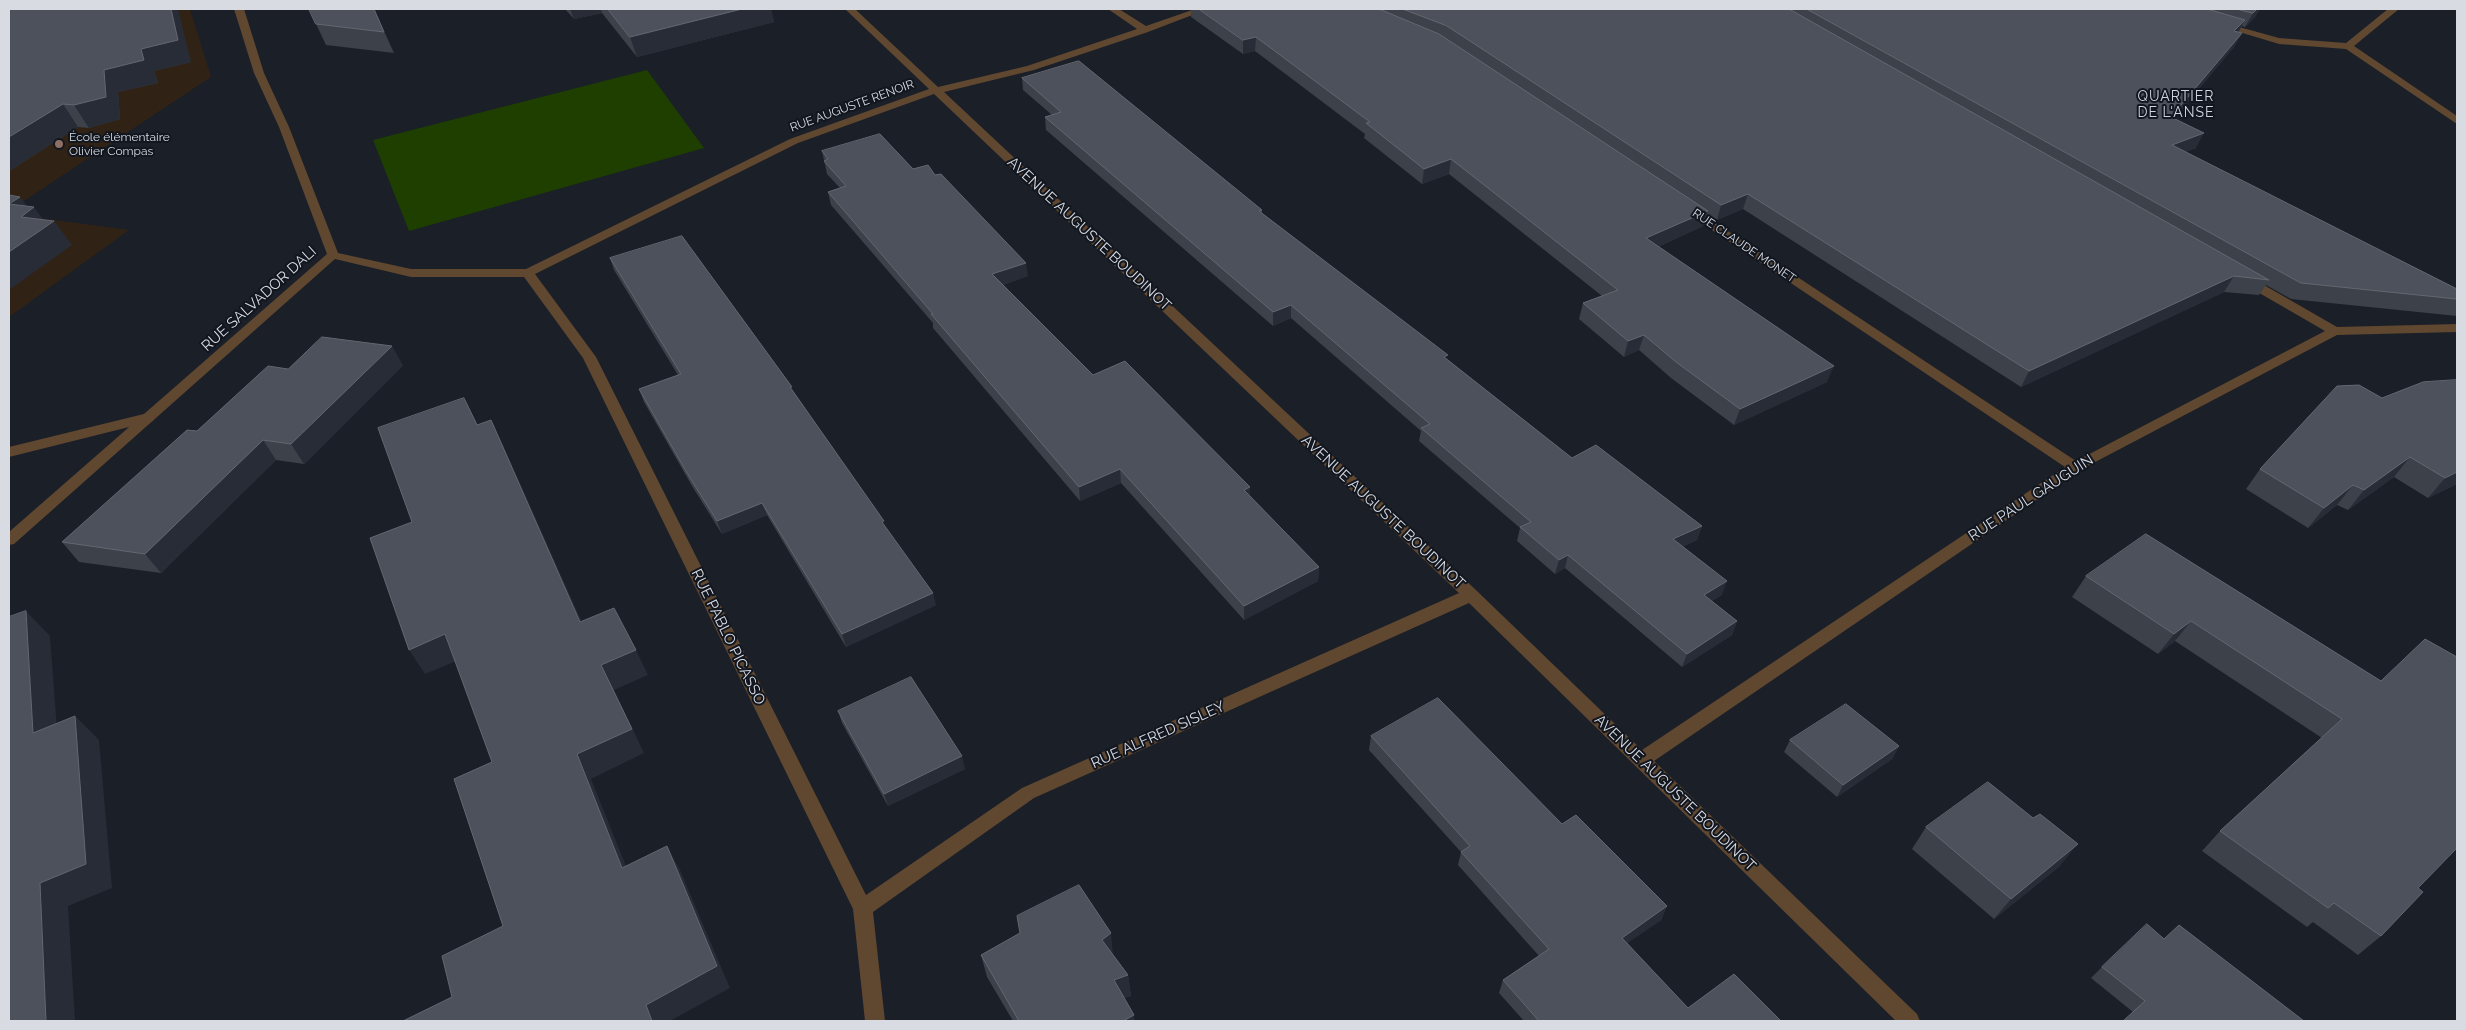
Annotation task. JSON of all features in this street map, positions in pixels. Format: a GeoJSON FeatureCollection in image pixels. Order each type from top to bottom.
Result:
{"type":"FeatureCollection","features":[{"type":"Feature","properties":{"kind":"street","name":"RUE SALVADOR DALI"},"geometry":{"type":"LineString","coordinates":[[9,540],[332,255],[284,127],[259,73],[239,9]]}},
{"type":"Feature","properties":{"kind":"street","name":"AVENUE AUGUSTE BOUDINOT"},"geometry":{"type":"LineString","coordinates":[[850,9],[1471,595],[1910,1021]]}},
{"type":"Feature","properties":{"kind":"street"},"geometry":{"type":"LineString","coordinates":[[1113,9],[1145,30]]}},
{"type":"Feature","properties":{"kind":"street","name":"RUE AUGUSTE RENOIR"},"geometry":{"type":"LineString","coordinates":[[528,272],[794,141],[937,90],[1030,68],[1203,9]]}},
{"type":"Feature","properties":{"kind":"street"},"geometry":{"type":"LineString","coordinates":[[2348,46],[2394,9]]}},
{"type":"Feature","properties":{"kind":"street"},"geometry":{"type":"LineString","coordinates":[[2207,21],[2279,41],[2348,46],[2457,121]]}},
{"type":"Feature","properties":{"kind":"street","name":"RUE CLAUDE MONET"},"geometry":{"type":"LineString","coordinates":[[1680,204],[2075,467]]}},
{"type":"Feature","properties":{"kind":"street"},"geometry":{"type":"LineString","coordinates":[[332,255],[411,273],[528,272]]}},
{"type":"Feature","properties":{"kind":"street","name":"RUE PABLO PICASSO"},"geometry":{"type":"LineString","coordinates":[[528,272],[589,357],[863,908],[875,1021]]}},
{"type":"Feature","properties":{"kind":"street"},"geometry":{"type":"LineString","coordinates":[[2232,272],[2335,331]]}},
{"type":"Feature","properties":{"kind":"street","name":"RUE PAUL GAUGUIN"},"geometry":{"type":"LineString","coordinates":[[1641,760],[2075,467],[2335,331],[2457,328]]}},
{"type":"Feature","properties":{"kind":"street"},"geometry":{"type":"LineString","coordinates":[[9,452],[148,418]]}},
{"type":"Feature","properties":{"kind":"street","name":"RUE ALFRED SISLEY"},"geometry":{"type":"LineString","coordinates":[[863,908],[1028,792],[1471,595]]}},
{"type":"Feature","properties":{"kind":"shaded area","name":"École élémentaire Olivier Compas"},"geometry":{"type":"Polygon","coordinates":[[[171,9],[190,9],[211,77],[9,211],[9,45],[171,9]]]}},
{"type":"Feature","properties":{"kind":"shaded area"},"geometry":{"type":"Polygon","coordinates":[[[9,214],[129,230],[9,317],[9,214]]]}},
{"type":"Feature","properties":{"kind":"green space"},"geometry":{"type":"Polygon","coordinates":[[[647,70],[704,148],[409,231],[373,140],[647,70]]]}},
{"type":"Feature","properties":{"kind":"building"},"geometry":{"type":"Polygon","coordinates":[[[9,9],[171,9],[178,40],[141,49],[144,60],[104,70],[106,97],[74,105],[63,104],[9,137],[9,9]]]}},
{"type":"Feature","properties":{"kind":"building"},"geometry":{"type":"Polygon","coordinates":[[[309,9],[374,9],[384,32],[316,24],[309,9]]]}},
{"type":"Feature","properties":{"kind":"building"},"geometry":{"type":"Polygon","coordinates":[[[608,9],[742,9],[630,37],[608,9]]]}},
{"type":"Feature","properties":{"kind":"building"},"geometry":{"type":"Polygon","coordinates":[[[1199,9],[1379,9],[1439,34],[1708,211],[1646,238],[1834,366],[1740,409],[1676,362],[1644,335],[1628,341],[1583,303],[1618,290],[1451,159],[1424,169],[1366,123],[1370,122],[1256,37],[1243,40],[1199,9]]]}},
{"type":"Feature","properties":{"kind":"building"},"geometry":{"type":"Polygon","coordinates":[[[1403,9],[1789,9],[2269,280],[2234,276],[2029,371],[1748,194],[1721,205],[1447,26],[1403,9]]]}},
{"type":"Feature","properties":{"kind":"building"},"geometry":{"type":"Polygon","coordinates":[[[1807,9],[2207,9],[2245,20],[2234,31],[2242,33],[2171,117],[2204,133],[2172,145],[2457,289],[2457,299],[2301,283],[1807,9]]]}},
{"type":"Feature","properties":{"kind":"building"},"geometry":{"type":"Polygon","coordinates":[[[2237,9],[2257,9],[2253,13],[2237,9]]]}},
{"type":"Feature","properties":{"kind":"building"},"geometry":{"type":"Polygon","coordinates":[[[1079,61],[1262,210],[1259,211],[1448,355],[1444,357],[1572,458],[1596,445],[1702,526],[1673,539],[1727,581],[1704,595],[1737,621],[1687,654],[1568,555],[1559,560],[1520,527],[1531,522],[1421,428],[1430,424],[1291,305],[1273,312],[1045,117],[1061,112],[1022,78],[1079,61]]]}},
{"type":"Feature","properties":{"kind":"building"},"geometry":{"type":"Polygon","coordinates":[[[880,134],[913,169],[928,165],[935,175],[941,174],[1026,263],[992,274],[1093,375],[1125,361],[1250,487],[1244,490],[1319,567],[1244,606],[1120,469],[1079,487],[828,192],[846,186],[824,161],[828,159],[822,151],[880,134]]]}},
{"type":"Feature","properties":{"kind":"building"},"geometry":{"type":"Polygon","coordinates":[[[9,195],[20,197],[9,204],[9,195]]]}},
{"type":"Feature","properties":{"kind":"building"},"geometry":{"type":"Polygon","coordinates":[[[9,204],[34,207],[21,217],[54,221],[9,252],[9,204]]]}},
{"type":"Feature","properties":{"kind":"building"},"geometry":{"type":"Polygon","coordinates":[[[682,236],[792,387],[790,387],[933,593],[842,634],[762,503],[717,521],[639,389],[681,374],[610,258],[682,236]]]}},
{"type":"Feature","properties":{"kind":"building"},"geometry":{"type":"Polygon","coordinates":[[[322,337],[392,346],[291,444],[263,440],[145,554],[62,542],[187,430],[197,431],[268,366],[288,369],[322,337]]]}},
{"type":"Feature","properties":{"kind":"building"},"geometry":{"type":"Polygon","coordinates":[[[2457,380],[2457,472],[2445,478],[2410,457],[2364,490],[2353,485],[2324,508],[2260,469],[2337,386],[2359,385],[2382,398],[2423,382],[2457,380]]]}},
{"type":"Feature","properties":{"kind":"building"},"geometry":{"type":"Polygon","coordinates":[[[464,398],[477,425],[491,420],[580,622],[614,608],[636,650],[601,665],[632,729],[577,754],[622,868],[667,846],[717,966],[646,1005],[652,1021],[403,1021],[452,997],[442,956],[503,926],[454,779],[492,762],[445,634],[409,650],[370,538],[412,522],[378,428],[464,398]]]}},
{"type":"Feature","properties":{"kind":"building"},"geometry":{"type":"Polygon","coordinates":[[[2146,534],[2381,681],[2425,639],[2457,657],[2457,848],[2418,888],[2423,892],[2381,936],[2334,903],[2328,908],[2220,831],[2342,719],[2191,621],[2174,634],[2086,576],[2146,534]]]}},
{"type":"Feature","properties":{"kind":"building"},"geometry":{"type":"Polygon","coordinates":[[[26,611],[33,733],[75,716],[86,864],[40,883],[46,1021],[9,1021],[9,617],[26,611]]]}},
{"type":"Feature","properties":{"kind":"building"},"geometry":{"type":"Polygon","coordinates":[[[911,677],[962,756],[884,794],[838,711],[911,677]]]}},
{"type":"Feature","properties":{"kind":"building"},"geometry":{"type":"Polygon","coordinates":[[[1438,698],[1562,824],[1576,815],[1667,906],[1622,938],[1688,1008],[1734,974],[1781,1021],[1539,1021],[1503,980],[1549,949],[1461,852],[1470,846],[1371,736],[1438,698]]]}},
{"type":"Feature","properties":{"kind":"building"},"geometry":{"type":"Polygon","coordinates":[[[1846,704],[1899,746],[1843,785],[1790,740],[1846,704]]]}},
{"type":"Feature","properties":{"kind":"building"},"geometry":{"type":"Polygon","coordinates":[[[1988,782],[2033,818],[2040,814],[2078,844],[2011,899],[1926,827],[1988,782]]]}},
{"type":"Feature","properties":{"kind":"building"},"geometry":{"type":"Polygon","coordinates":[[[1079,885],[1111,933],[1102,940],[1128,975],[1114,980],[1134,1015],[1123,1021],[1019,1021],[981,955],[1020,933],[1017,916],[1079,885]]]}},
{"type":"Feature","properties":{"kind":"building"},"geometry":{"type":"Polygon","coordinates":[[[2147,924],[2164,939],[2179,925],[2304,1021],[2123,1021],[2145,1001],[2102,967],[2147,924]]]}},
{"type":"Feature","properties":{"kind":"place","name":"École élémentaire Olivier Compas"},"geometry":{"type":"Point","coordinates":[59,144]}},
{"type":"Feature","properties":{"kind":"district","name":"QUARTIER DE L'ANSE"},"geometry":{"type":"Point","coordinates":[2176,105]}}]}
